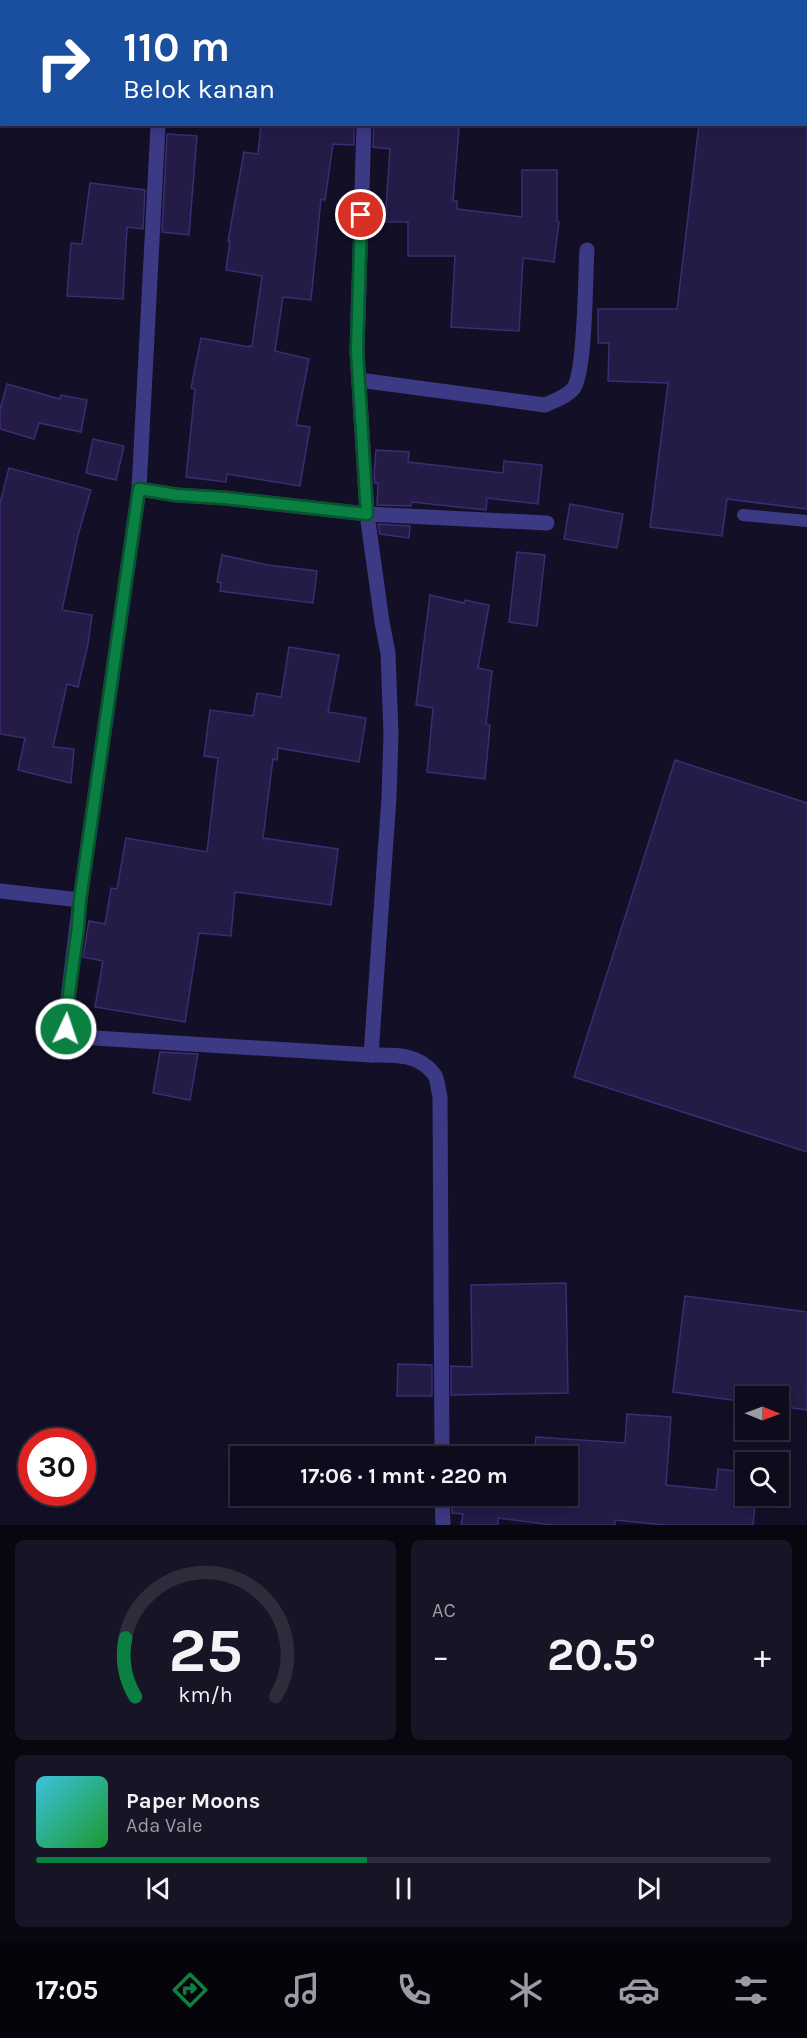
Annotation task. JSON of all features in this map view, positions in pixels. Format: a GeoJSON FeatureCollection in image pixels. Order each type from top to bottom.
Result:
{"type":"FeatureCollection","features":[{"type":"Feature","properties":{"kind":"street"},"geometry":{"type":"LineString","coordinates":[[158,126],[139,489],[80,900],[66,1029],[70,1034],[78,1037],[371,1055],[400,1054],[417,1060],[435,1075],[440,1097],[442,1446]]}},
{"type":"Feature","properties":{"kind":"street"},"geometry":{"type":"LineString","coordinates":[[364,126],[357,351],[367,514],[388,652],[391,734],[388,820],[371,1055]]}},
{"type":"Feature","properties":{"kind":"street"},"geometry":{"type":"LineString","coordinates":[[359,380],[545,405],[558,400],[574,388],[581,364],[587,250]]}},
{"type":"Feature","properties":{"kind":"street"},"geometry":{"type":"LineString","coordinates":[[139,489],[177,495],[367,514],[548,524]]}},
{"type":"Feature","properties":{"kind":"street"},"geometry":{"type":"LineString","coordinates":[[0,891],[80,900]]}},
{"type":"Feature","properties":{"kind":"street"},"geometry":{"type":"LineString","coordinates":[[442,1506],[443,1525]]}},
{"type":"Feature","properties":{"kind":"lane"},"geometry":{"type":"LineString","coordinates":[[743,515],[807,521]]}},
{"type":"Feature","properties":{"kind":"building"},"geometry":{"type":"Polygon","coordinates":[[[261,126],[354,126],[354,145],[333,144],[325,200],[321,199],[311,300],[283,297],[275,351],[309,359],[296,425],[310,427],[300,486],[227,474],[226,482],[186,477],[195,389],[191,388],[201,338],[252,346],[262,276],[226,270],[230,241],[228,241],[244,152],[258,154],[261,126]]]}},
{"type":"Feature","properties":{"kind":"building"},"geometry":{"type":"Polygon","coordinates":[[[374,126],[459,128],[453,201],[457,201],[457,209],[522,217],[522,170],[557,170],[557,221],[559,222],[554,262],[523,258],[519,331],[451,327],[455,256],[408,256],[408,222],[385,222],[390,149],[373,147],[374,126]]]}},
{"type":"Feature","properties":{"kind":"building"},"geometry":{"type":"Polygon","coordinates":[[[699,126],[807,126],[807,509],[727,499],[722,536],[650,527],[668,383],[608,381],[609,343],[598,343],[598,309],[677,309],[699,126]]]}},
{"type":"Feature","properties":{"kind":"building"},"geometry":{"type":"Polygon","coordinates":[[[167,134],[197,136],[189,235],[162,232],[167,134]]]}},
{"type":"Feature","properties":{"kind":"building"},"geometry":{"type":"Polygon","coordinates":[[[90,183],[145,190],[143,229],[127,227],[123,299],[67,296],[71,243],[82,244],[90,183]]]}},
{"type":"Feature","properties":{"kind":"building"},"geometry":{"type":"Polygon","coordinates":[[[7,384],[60,399],[61,395],[87,400],[81,432],[39,423],[34,439],[0,429],[0,410],[7,384]]]}},
{"type":"Feature","properties":{"kind":"building"},"geometry":{"type":"Polygon","coordinates":[[[93,439],[124,446],[116,480],[86,473],[93,439]]]}},
{"type":"Feature","properties":{"kind":"building"},"geometry":{"type":"Polygon","coordinates":[[[376,450],[409,452],[408,462],[503,473],[504,461],[542,465],[538,504],[487,498],[486,510],[412,502],[411,506],[377,505],[378,483],[375,483],[374,475],[376,450]]]}},
{"type":"Feature","properties":{"kind":"building"},"geometry":{"type":"Polygon","coordinates":[[[9,468],[91,490],[78,535],[62,610],[92,615],[78,687],[67,684],[53,747],[74,749],[71,783],[18,770],[25,738],[0,734],[0,503],[9,468]]]}},
{"type":"Feature","properties":{"kind":"building"},"geometry":{"type":"Polygon","coordinates":[[[570,504],[623,514],[617,548],[564,539],[570,504]]]}},
{"type":"Feature","properties":{"kind":"building"},"geometry":{"type":"Polygon","coordinates":[[[378,524],[410,526],[409,538],[380,534],[378,524]]]}},
{"type":"Feature","properties":{"kind":"building"},"geometry":{"type":"Polygon","coordinates":[[[517,552],[545,555],[537,626],[509,622],[517,552]]]}},
{"type":"Feature","properties":{"kind":"building"},"geometry":{"type":"Polygon","coordinates":[[[222,555],[268,565],[317,571],[313,603],[220,591],[221,583],[217,582],[222,555]]]}},
{"type":"Feature","properties":{"kind":"building"},"geometry":{"type":"Polygon","coordinates":[[[430,595],[464,603],[465,600],[489,605],[478,668],[492,671],[486,724],[490,725],[485,779],[427,772],[433,708],[416,705],[430,595]]]}},
{"type":"Feature","properties":{"kind":"building"},"geometry":{"type":"Polygon","coordinates":[[[289,647],[339,655],[328,712],[366,718],[359,762],[278,748],[277,760],[273,759],[263,838],[338,849],[331,905],[235,892],[231,936],[199,933],[185,1022],[95,1007],[103,961],[83,957],[89,921],[105,924],[111,888],[117,889],[126,838],[207,852],[218,758],[204,756],[210,710],[253,716],[257,693],[281,697],[289,647]]]}},
{"type":"Feature","properties":{"kind":"building"},"geometry":{"type":"Polygon","coordinates":[[[675,760],[807,803],[807,1152],[574,1077],[675,760]]]}},
{"type":"Feature","properties":{"kind":"building"},"geometry":{"type":"Polygon","coordinates":[[[160,1052],[198,1054],[190,1100],[153,1093],[160,1052]]]}},
{"type":"Feature","properties":{"kind":"building"},"geometry":{"type":"Polygon","coordinates":[[[566,1283],[568,1393],[451,1395],[451,1366],[472,1367],[471,1285],[566,1283]]]}},
{"type":"Feature","properties":{"kind":"building"},"geometry":{"type":"Polygon","coordinates":[[[685,1296],[807,1312],[807,1410],[789,1408],[789,1386],[735,1386],[735,1400],[673,1392],[685,1296]]]}},
{"type":"Feature","properties":{"kind":"building"},"geometry":{"type":"Polygon","coordinates":[[[398,1364],[432,1365],[432,1396],[397,1396],[398,1364]]]}},
{"type":"Feature","properties":{"kind":"building"},"geometry":{"type":"Polygon","coordinates":[[[627,1414],[671,1417],[666,1485],[716,1490],[718,1469],[735,1471],[735,1506],[755,1506],[753,1525],[665,1525],[615,1520],[615,1525],[552,1525],[498,1518],[498,1525],[461,1525],[463,1514],[452,1513],[452,1506],[578,1506],[578,1446],[535,1446],[536,1437],[625,1443],[627,1414]]]}},
{"type":"Feature","properties":{"kind":"route"},"geometry":{"type":"LineString","coordinates":[[66,1029],[80,900],[139,489],[177,495],[367,514],[357,351],[361,215]]}}]}
